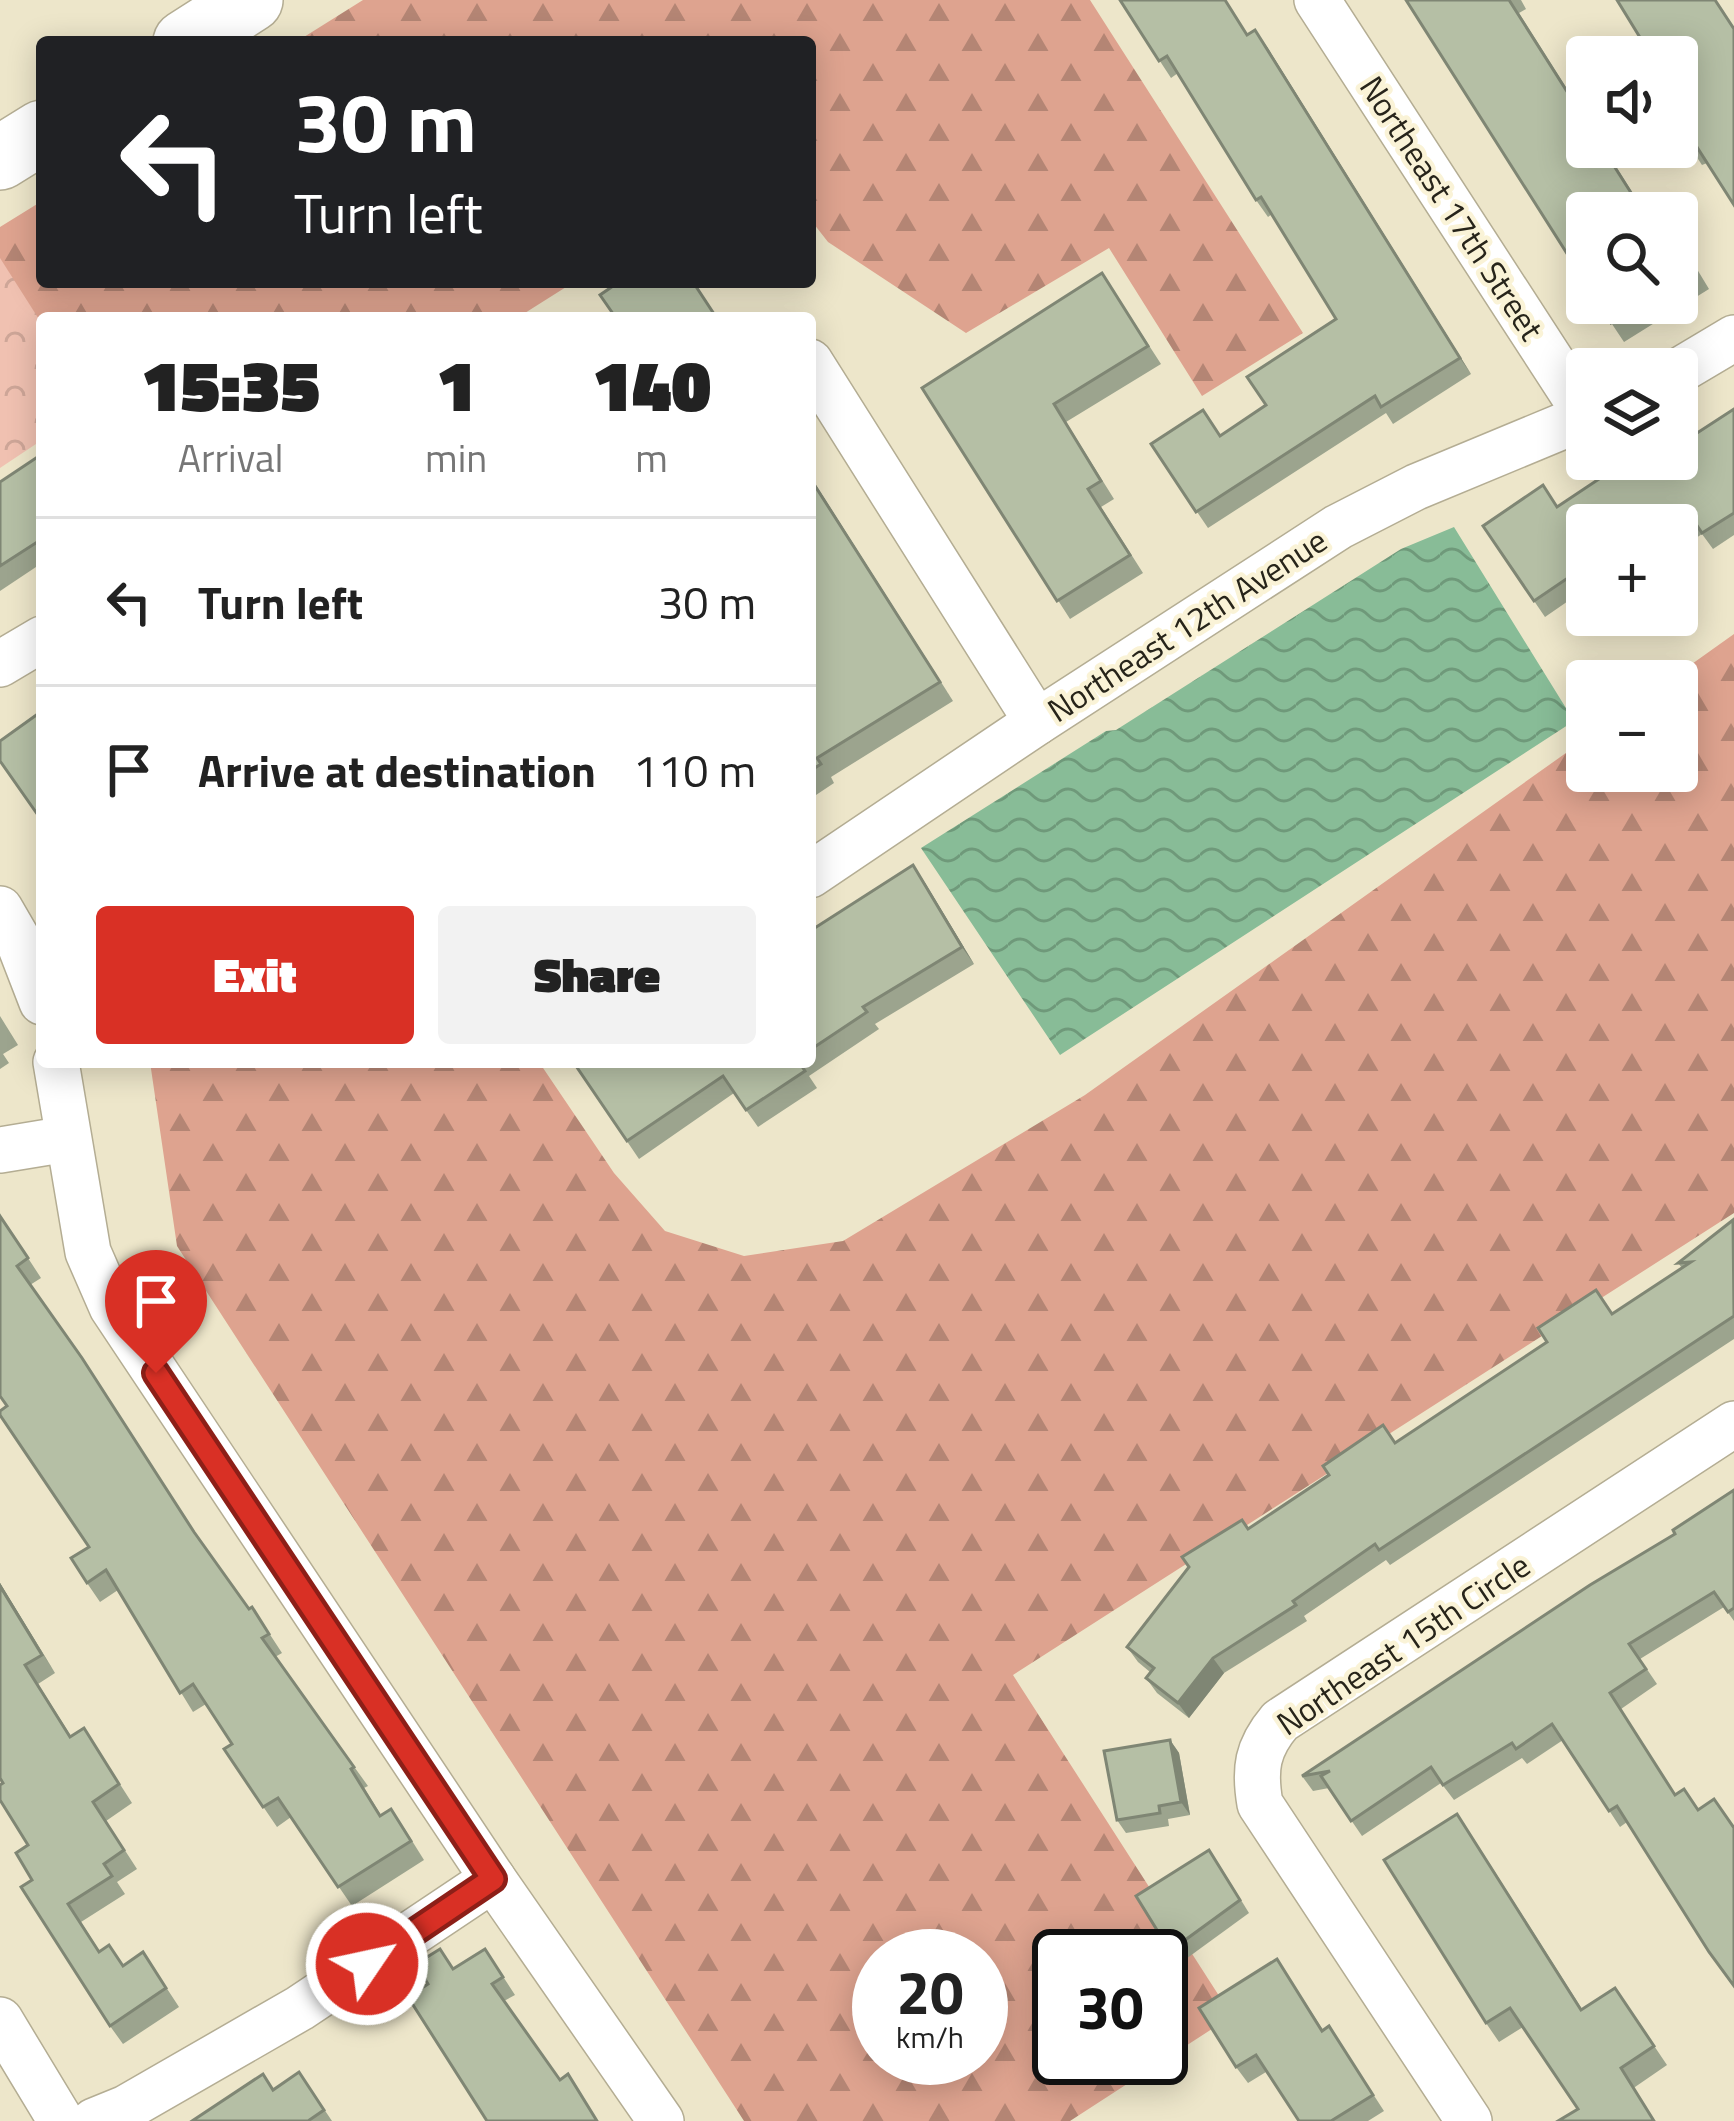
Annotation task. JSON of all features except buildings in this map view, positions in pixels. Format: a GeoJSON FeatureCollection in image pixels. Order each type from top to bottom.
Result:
{"type":"FeatureCollection","features":[{"type":"Feature","properties":{"kind":"main road"},"geometry":{"type":"LineString","coordinates":[[194,36],[251,0]]}},
{"type":"Feature","properties":{"kind":"main road"},"geometry":{"type":"LineString","coordinates":[[0,158],[36,136]]}},
{"type":"Feature","properties":{"kind":"street","name":"Northeast 17th Street"},"geometry":{"type":"LineString","coordinates":[[1317,0],[1566,384]]}},
{"type":"Feature","properties":{"kind":"street"},"geometry":{"type":"LineString","coordinates":[[1698,359],[1734,338]]}},
{"type":"Feature","properties":{"kind":"street"},"geometry":{"type":"LineString","coordinates":[[816,372],[1037,722]]}},
{"type":"Feature","properties":{"kind":"street","name":"Northeast 12th Avenue"},"geometry":{"type":"LineString","coordinates":[[816,871],[1338,527],[1416,487],[1566,425]]}},
{"type":"Feature","properties":{"kind":"street"},"geometry":{"type":"LineString","coordinates":[[0,664],[36,643]]}},
{"type":"Feature","properties":{"kind":"street"},"geometry":{"type":"LineString","coordinates":[[0,909],[36,986]]}},
{"type":"Feature","properties":{"kind":"street"},"geometry":{"type":"LineString","coordinates":[[57,1068],[88,1252],[112,1307],[493,1879],[661,2121]]}},
{"type":"Feature","properties":{"kind":"street"},"geometry":{"type":"LineString","coordinates":[[0,1150],[67,1139]]}},
{"type":"Feature","properties":{"kind":"street","name":"Northeast 15th Circle"},"geometry":{"type":"LineString","coordinates":[[1469,2121],[1260,1804],[1257,1758],[1280,1721],[1734,1424]]}},
{"type":"Feature","properties":{"kind":"street"},"geometry":{"type":"LineString","coordinates":[[94,2121],[300,2008],[493,1879]]}},
{"type":"Feature","properties":{"kind":"street"},"geometry":{"type":"LineString","coordinates":[[0,2020],[61,2121]]}},
{"type":"Feature","properties":{"kind":"green space"},"geometry":{"type":"Polygon","coordinates":[[[363,0],[1090,0],[1303,333],[1202,396],[1109,248],[966,333],[828,242],[816,227],[816,36],[306,36],[363,0]]]}},
{"type":"Feature","properties":{"kind":"green space"},"geometry":{"type":"Polygon","coordinates":[[[36,205],[36,288],[564,288],[526,312],[36,312],[36,319],[0,275],[0,227],[36,205]]]}},
{"type":"Feature","properties":{"kind":"green space"},"geometry":{"type":"Polygon","coordinates":[[[0,258],[36,315],[36,444],[0,468],[0,258]]]}},
{"type":"Feature","properties":{"kind":"green space"},"geometry":{"type":"Polygon","coordinates":[[[1734,634],[1734,1213],[1013,1675],[1176,1929],[1032,1929],[1032,2085],[1126,2085],[1070,2121],[744,2121],[177,1246],[151,1068],[543,1068],[614,1173],[665,1231],[744,1256],[843,1241],[1085,1095],[1566,753],[1566,792],[1698,792],[1697,660],[1734,634]]]}},
{"type":"Feature","properties":{"kind":"green space"},"geometry":{"type":"Polygon","coordinates":[[[1188,1947],[1232,2016],[1188,2045],[1188,1947]]]}},
{"type":"Feature","properties":{"kind":"water"},"geometry":{"type":"Polygon","coordinates":[[[1454,527],[1566,708],[1566,726],[1060,1055],[921,848],[1401,549],[1454,527]]]}},
{"type":"Feature","properties":{"kind":"route"},"geometry":{"type":"LineString","coordinates":[[156,1373],[493,1879],[367,1964]]}}]}
